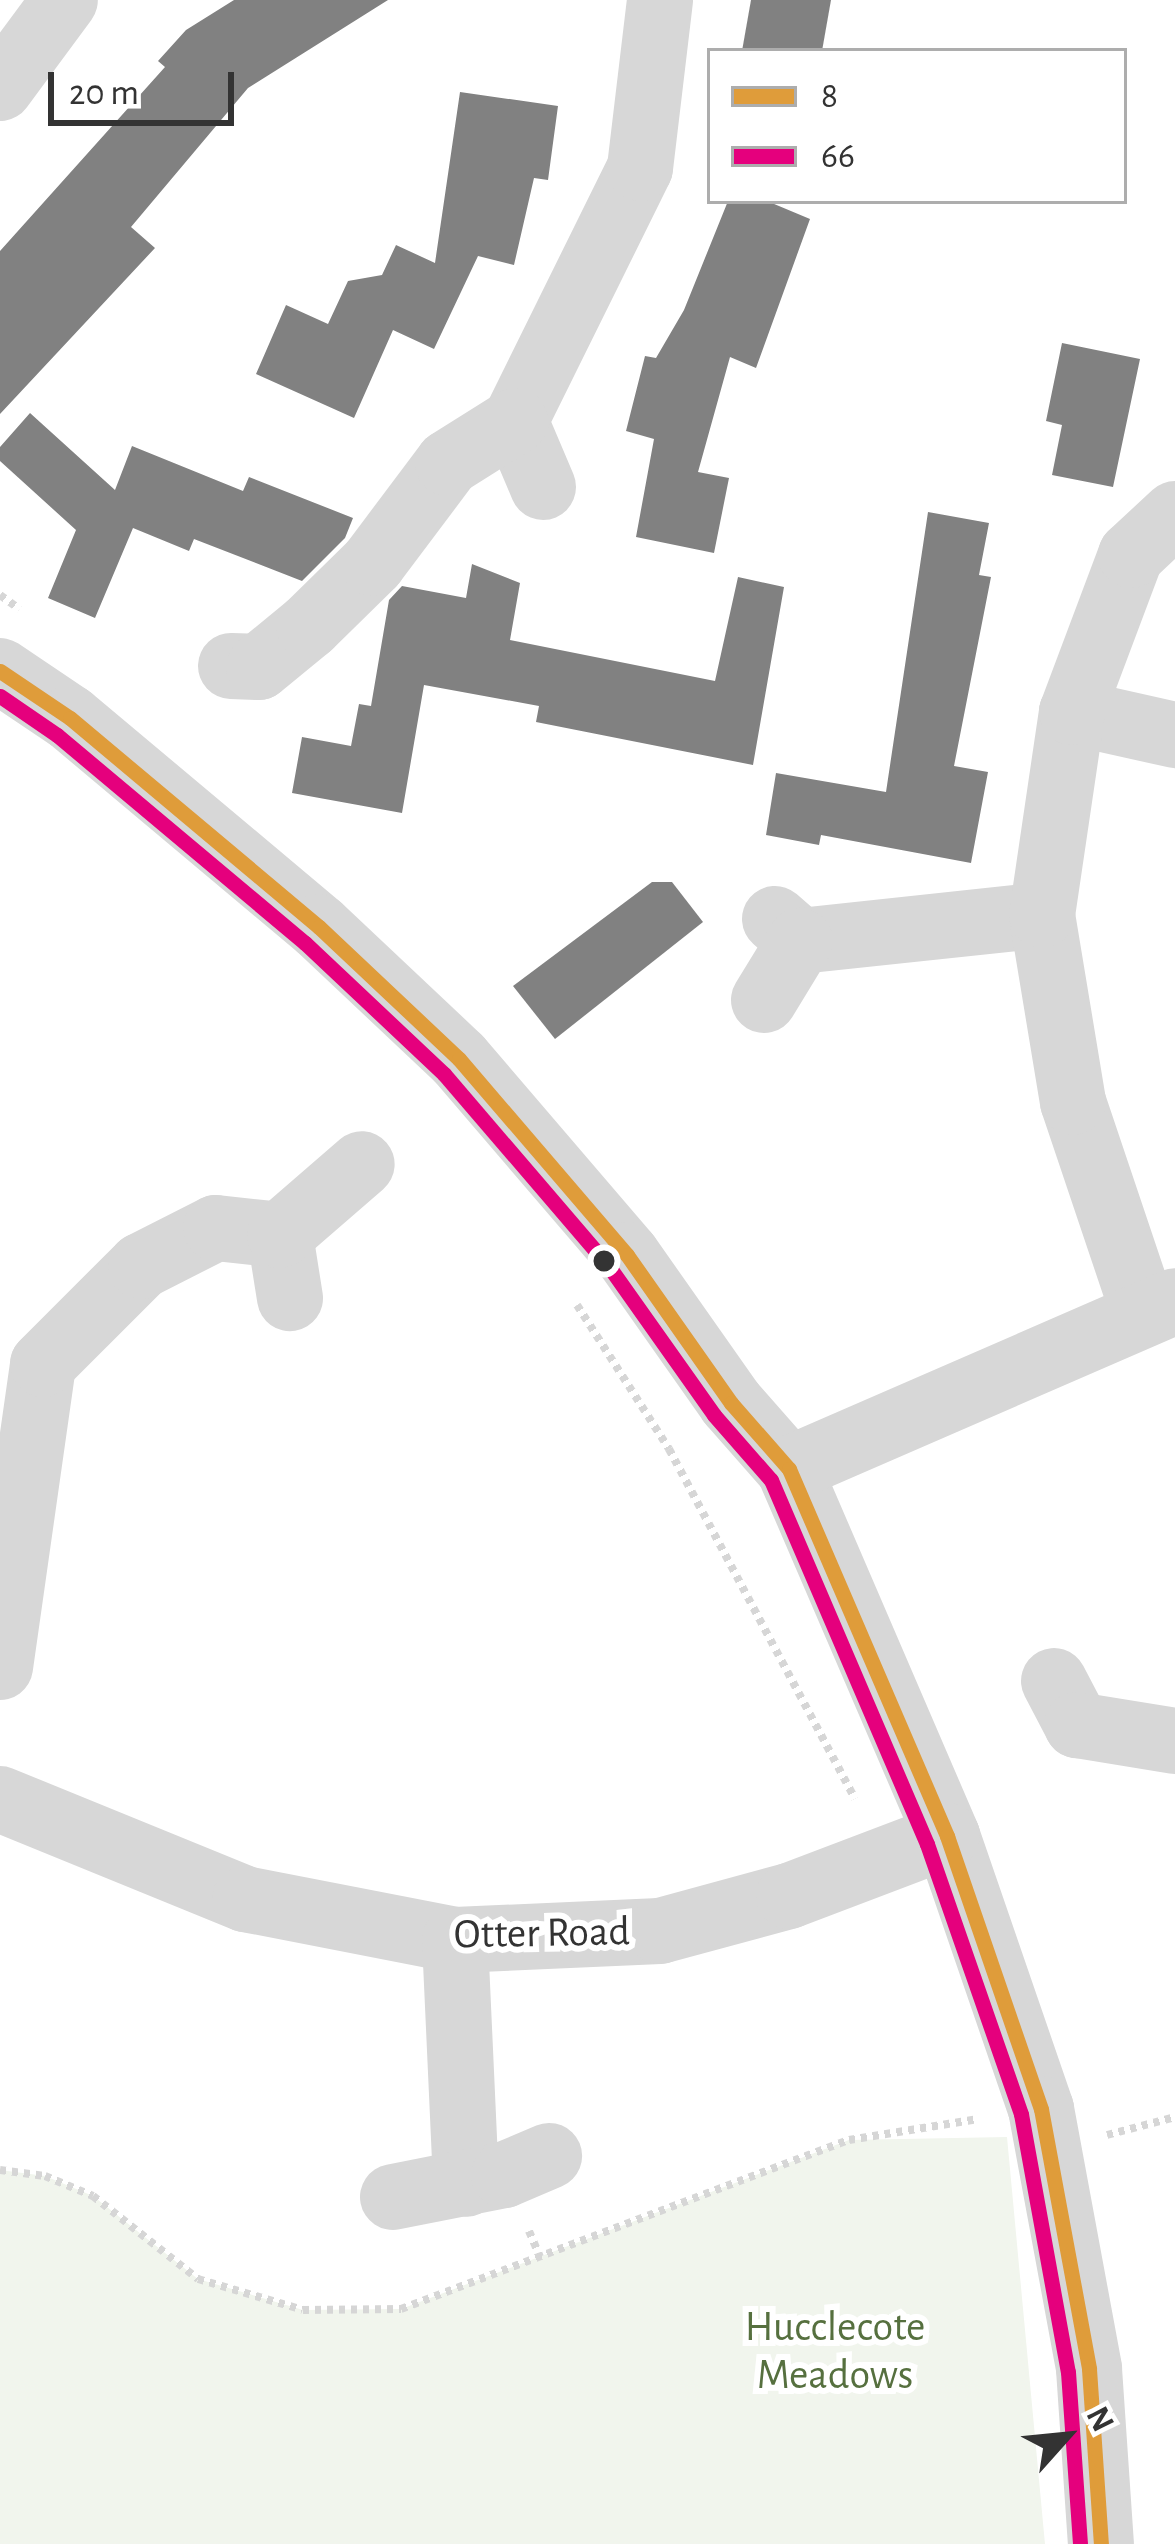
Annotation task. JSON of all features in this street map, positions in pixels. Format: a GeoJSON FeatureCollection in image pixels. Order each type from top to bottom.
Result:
{"type":"FeatureCollection","features":[{"type":"Feature","properties":{"kind":"street"},"geometry":{"type":"LineString","coordinates":[[0,88],[65,0]]}},
{"type":"Feature","properties":{"kind":"street"},"geometry":{"type":"LineString","coordinates":[[231,666],[259,667],[309,626],[373,563],[448,463],[515,421],[640,168],[660,0]]}},
{"type":"Feature","properties":{"kind":"street"},"geometry":{"type":"LineString","coordinates":[[515,421],[543,487]]}},
{"type":"Feature","properties":{"kind":"street"},"geometry":{"type":"LineString","coordinates":[[789,1469],[1159,1305],[1073,1102],[1042,915],[1072,712],[1131,555],[1175,514]]}},
{"type":"Feature","properties":{"kind":"street"},"geometry":{"type":"LineString","coordinates":[[0,671],[70,718],[320,927],[459,1059],[627,1255],[731,1403],[789,1469],[947,1836],[1041,2109],[1089,2369],[1101,2544]]}},
{"type":"Feature","properties":{"kind":"street"},"geometry":{"type":"LineString","coordinates":[[1072,712],[1175,735]]}},
{"type":"Feature","properties":{"kind":"street"},"geometry":{"type":"LineString","coordinates":[[764,1000],[787,930],[1042,915]]}},
{"type":"Feature","properties":{"kind":"street"},"geometry":{"type":"LineString","coordinates":[[0,1667],[43,1364],[141,1266],[216,1228],[285,1266],[362,1164]]}},
{"type":"Feature","properties":{"kind":"street"},"geometry":{"type":"LineString","coordinates":[[1054,1681],[1077,1725],[1175,1741]]}},
{"type":"Feature","properties":{"kind":"street","name":"Otter Road"},"geometry":{"type":"LineString","coordinates":[[0,1799],[244,1899],[455,1940],[660,1931],[947,1836]]}},
{"type":"Feature","properties":{"kind":"street"},"geometry":{"type":"LineString","coordinates":[[455,1940],[466,2184]]}},
{"type":"Feature","properties":{"kind":"street"},"geometry":{"type":"LineString","coordinates":[[393,2197],[466,2184],[549,2156]]}},
{"type":"Feature","properties":{"kind":"path"},"geometry":{"type":"LineString","coordinates":[[568,1290],[669,1449],[884,1860]]}},
{"type":"Feature","properties":{"kind":"path"},"geometry":{"type":"LineString","coordinates":[[977,2098],[984,2118]]}},
{"type":"Feature","properties":{"kind":"path"},"geometry":{"type":"LineString","coordinates":[[1118,2132],[1175,2117]]}},
{"type":"Feature","properties":{"kind":"green space","name":"Hucclecote Meadows"},"geometry":{"type":"Polygon","coordinates":[[[1007,2137],[1045,2544],[0,2544],[0,2170],[45,2176],[93,2196],[198,2279],[303,2310],[401,2309],[849,2140],[1007,2137]]]}},
{"type":"Feature","properties":{"kind":"building"},"geometry":{"type":"Polygon","coordinates":[[[234,0],[388,0],[248,88],[131,227],[155,248],[0,414],[0,251],[165,67],[158,61],[186,30],[234,0]]]}},
{"type":"Feature","properties":{"kind":"building"},"geometry":{"type":"Polygon","coordinates":[[[751,0],[831,0],[823,48],[743,48],[751,0]]]}},
{"type":"Feature","properties":{"kind":"building"},"geometry":{"type":"Polygon","coordinates":[[[460,92],[558,106],[548,180],[534,178],[514,265],[478,256],[434,349],[393,330],[354,418],[256,374],[286,305],[328,324],[348,281],[382,275],[396,245],[435,263],[460,92]]]}},
{"type":"Feature","properties":{"kind":"building"},"geometry":{"type":"Polygon","coordinates":[[[727,204],[774,204],[810,219],[756,368],[730,357],[698,472],[729,478],[714,553],[636,537],[654,439],[626,431],[645,356],[656,358],[684,310],[727,204]]]}},
{"type":"Feature","properties":{"kind":"building"},"geometry":{"type":"Polygon","coordinates":[[[1062,343],[1140,359],[1113,487],[1052,475],[1062,425],[1046,421],[1062,343]]]}},
{"type":"Feature","properties":{"kind":"building"},"geometry":{"type":"Polygon","coordinates":[[[30,413],[115,490],[132,446],[243,491],[249,477],[353,518],[345,538],[302,581],[194,539],[189,551],[133,528],[95,618],[48,598],[76,530],[0,461],[0,447],[30,413]]]}},
{"type":"Feature","properties":{"kind":"building"},"geometry":{"type":"Polygon","coordinates":[[[928,512],[989,523],[979,575],[991,577],[954,766],[988,772],[971,863],[821,835],[819,845],[766,835],[776,773],[886,792],[928,512]]]}},
{"type":"Feature","properties":{"kind":"building"},"geometry":{"type":"Polygon","coordinates":[[[472,564],[520,583],[510,640],[715,681],[738,577],[784,587],[753,765],[536,722],[539,706],[424,685],[402,813],[292,793],[302,737],[351,746],[359,704],[371,706],[389,600],[402,586],[466,598],[472,564]]]}},
{"type":"Feature","properties":{"kind":"building"},"geometry":{"type":"Polygon","coordinates":[[[652,882],[672,882],[703,922],[555,1039],[513,986],[652,882]]]}},
{"type":"Feature","properties":{"kind":"transit line","name":"8"},"geometry":{"type":"LineString","coordinates":[[0,671],[70,718],[319,927],[459,1059],[627,1255],[731,1403],[789,1469],[947,1836],[1041,2109],[1089,2369],[1101,2544]]}},
{"type":"Feature","properties":{"kind":"transit line","name":"66"},"geometry":{"type":"LineString","coordinates":[[0,696],[57,735],[305,943],[444,1074],[610,1268],[714,1415],[771,1480],[927,1844],[1021,2114],[1068,2372],[1080,2544]]}}]}
